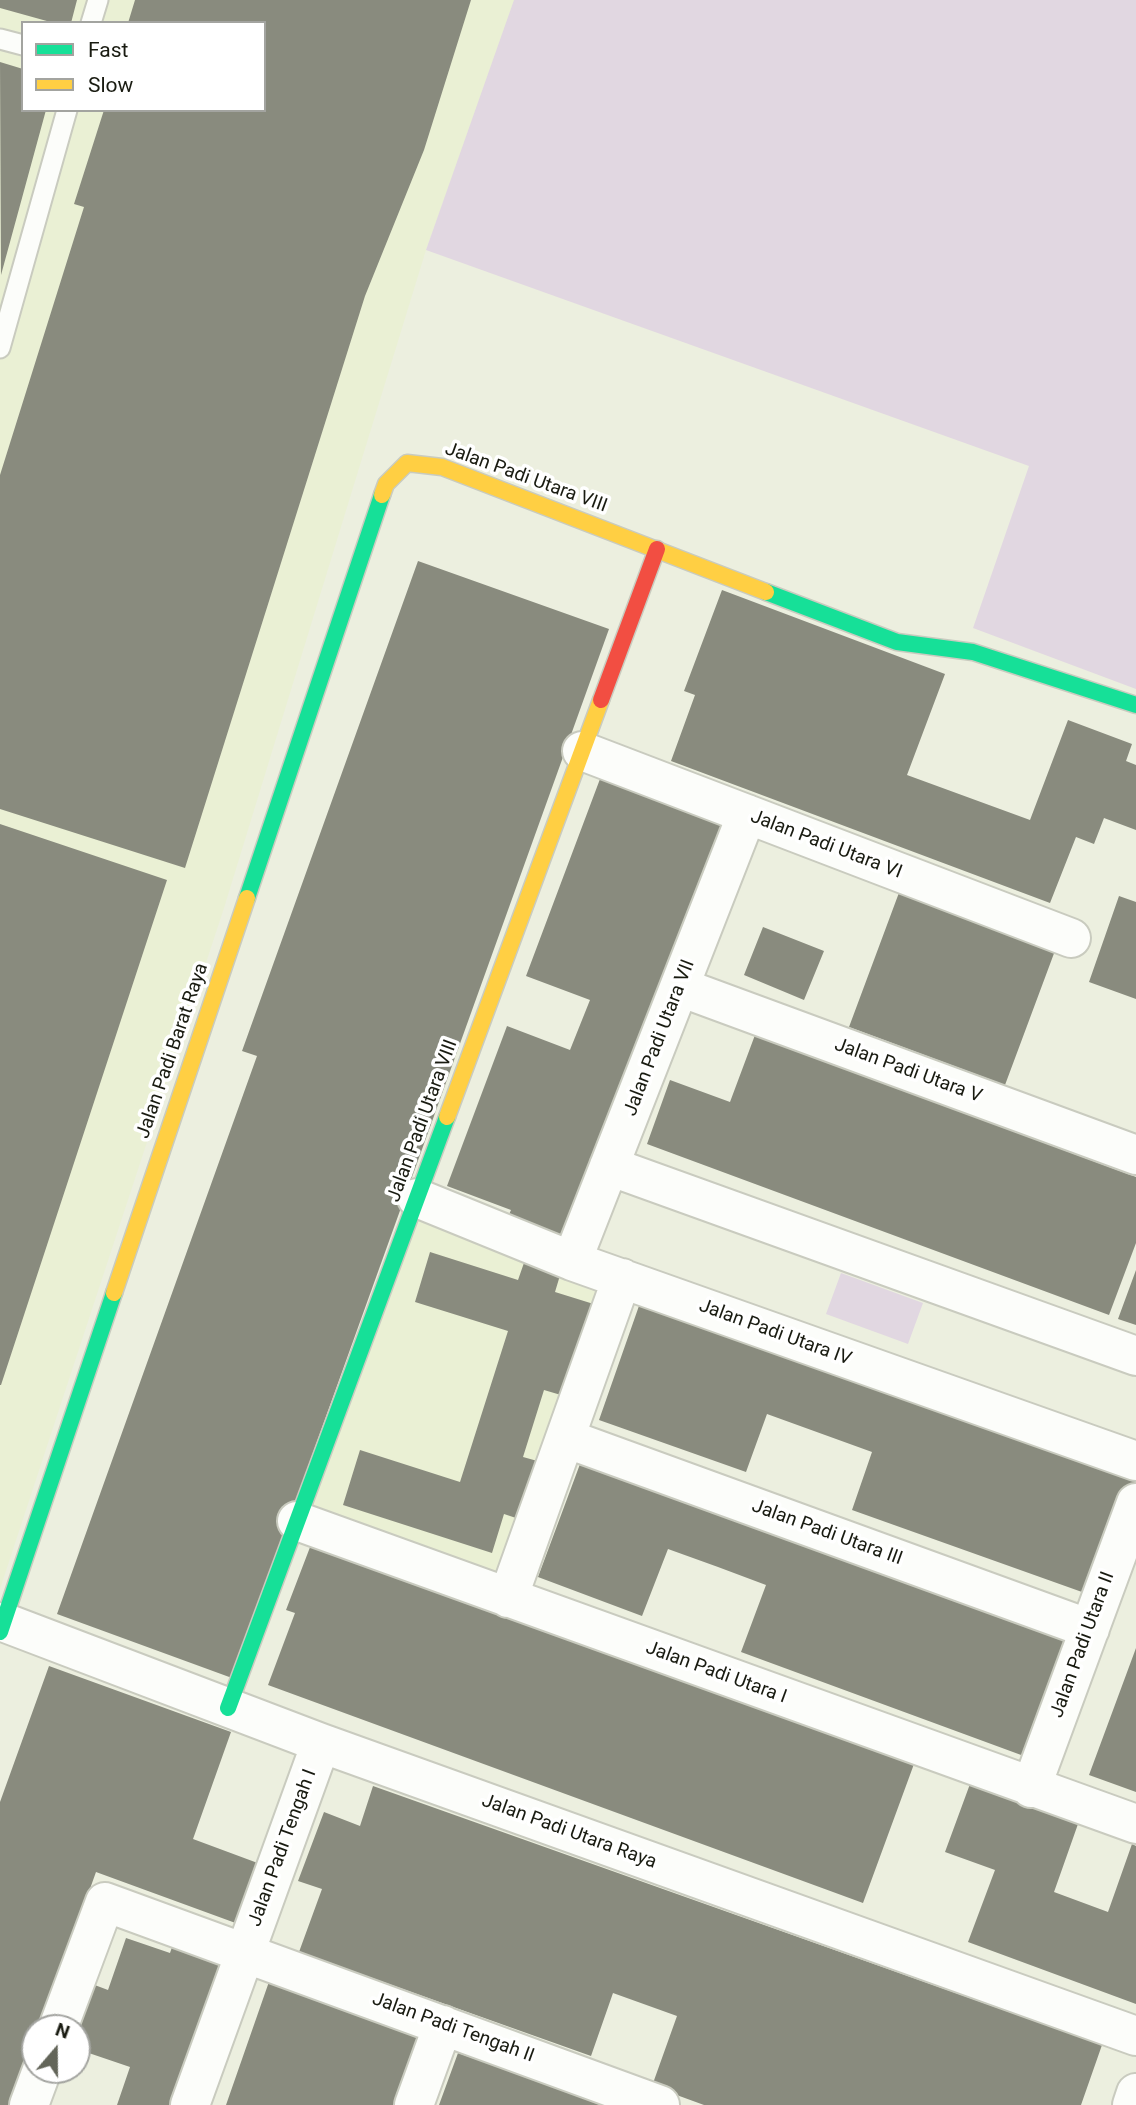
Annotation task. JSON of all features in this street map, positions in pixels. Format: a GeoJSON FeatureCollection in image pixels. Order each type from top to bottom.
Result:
{"type":"FeatureCollection","features":[{"type":"Feature","properties":{"kind":"street","name":"Jalan Padi Utara VIII"},"geometry":{"type":"LineString","coordinates":[[386,484],[407,463],[442,467],[897,642],[973,652],[1136,705]]}},
{"type":"Feature","properties":{"kind":"street","name":"Jalan Padi Barat Raya"},"geometry":{"type":"LineString","coordinates":[[1,1625],[386,484]]}},
{"type":"Feature","properties":{"kind":"street","name":"Jalan Padi Utara VIII"},"geometry":{"type":"LineString","coordinates":[[228,1708],[657,549]]}},
{"type":"Feature","properties":{"kind":"street","name":"Jalan Padi Utara VI"},"geometry":{"type":"LineString","coordinates":[[582,751],[1071,938]]}},
{"type":"Feature","properties":{"kind":"street","name":"Jalan Padi Utara VII"},"geometry":{"type":"LineString","coordinates":[[572,1261],[747,814]]}},
{"type":"Feature","properties":{"kind":"street","name":"Jalan Padi Utara V"},"geometry":{"type":"LineString","coordinates":[[680,987],[1136,1155]]}},
{"type":"Feature","properties":{"kind":"street"},"geometry":{"type":"LineString","coordinates":[[609,1167],[1136,1356]]}},
{"type":"Feature","properties":{"kind":"street","name":"Jalan Padi Utara IV"},"geometry":{"type":"LineString","coordinates":[[417,1198],[572,1261],[1136,1461]]}},
{"type":"Feature","properties":{"kind":"street"},"geometry":{"type":"LineString","coordinates":[[508,1598],[622,1278]]}},
{"type":"Feature","properties":{"kind":"street","name":"Jalan Padi Utara III"},"geometry":{"type":"LineString","coordinates":[[565,1438],[1090,1629]]}},
{"type":"Feature","properties":{"kind":"street","name":"Jalan Padi Utara II"},"geometry":{"type":"LineString","coordinates":[[1031,1787],[1136,1503]]}},
{"type":"Feature","properties":{"kind":"street","name":"Jalan Padi Utara I"},"geometry":{"type":"LineString","coordinates":[[297,1521],[1136,1825]]}},
{"type":"Feature","properties":{"kind":"street","name":"Jalan Padi Utara Raya"},"geometry":{"type":"LineString","coordinates":[[1,1625],[1136,2036]]}},
{"type":"Feature","properties":{"kind":"street","name":"Jalan Padi Tengah I"},"geometry":{"type":"LineString","coordinates":[[190,2105],[321,1743]]}},
{"type":"Feature","properties":{"kind":"street","name":"Jalan Padi Tengah I"},"geometry":{"type":"LineString","coordinates":[[63,2014],[105,1902],[245,1952]]}},
{"type":"Feature","properties":{"kind":"street","name":"Jalan Padi Tengah II"},"geometry":{"type":"LineString","coordinates":[[245,1952],[660,2105]]}},
{"type":"Feature","properties":{"kind":"street"},"geometry":{"type":"LineString","coordinates":[[414,2105],[443,2025]]}},
{"type":"Feature","properties":{"kind":"street"},"geometry":{"type":"LineString","coordinates":[[29,2105],[37,2084]]}},
{"type":"Feature","properties":{"kind":"street"},"geometry":{"type":"LineString","coordinates":[[1132,2105],[1136,2093]]}},
{"type":"Feature","properties":{"kind":"lane"},"geometry":{"type":"LineString","coordinates":[[92,21],[98,0]]}},
{"type":"Feature","properties":{"kind":"lane"},"geometry":{"type":"LineString","coordinates":[[0,39],[21,45]]}},
{"type":"Feature","properties":{"kind":"lane"},"geometry":{"type":"LineString","coordinates":[[0,348],[66,112]]}},
{"type":"Feature","properties":{"kind":"shaded area"},"geometry":{"type":"Polygon","coordinates":[[[0,0],[517,0],[426,250],[224,908],[0,1589],[0,0]]]}},
{"type":"Feature","properties":{"kind":"shaded area"},"geometry":{"type":"Polygon","coordinates":[[[514,0],[1136,0],[1136,689],[973,628],[1029,466],[426,250],[514,0]]]}},
{"type":"Feature","properties":{"kind":"shaded area"},"geometry":{"type":"Polygon","coordinates":[[[420,1209],[614,1282],[508,1592],[307,1519],[420,1209]]]}},
{"type":"Feature","properties":{"kind":"shaded area"},"geometry":{"type":"Polygon","coordinates":[[[841,1273],[923,1303],[908,1344],[826,1314],[841,1273]]]}},
{"type":"Feature","properties":{"kind":"building"},"geometry":{"type":"Polygon","coordinates":[[[0,0],[77,0],[72,21],[47,21],[0,8],[0,0]]]}},
{"type":"Feature","properties":{"kind":"building"},"geometry":{"type":"Polygon","coordinates":[[[135,0],[471,0],[424,150],[365,296],[185,868],[0,809],[0,475],[84,207],[74,204],[103,112],[266,112],[266,21],[129,21],[135,0]]]}},
{"type":"Feature","properties":{"kind":"building"},"geometry":{"type":"Polygon","coordinates":[[[0,62],[21,68],[21,112],[45,112],[1,275],[0,62]]]}},
{"type":"Feature","properties":{"kind":"building"},"geometry":{"type":"Polygon","coordinates":[[[418,561],[609,629],[232,1678],[57,1614],[257,1056],[242,1051],[418,561]]]}},
{"type":"Feature","properties":{"kind":"building"},"geometry":{"type":"Polygon","coordinates":[[[722,590],[945,674],[907,775],[1030,820],[1068,720],[1132,744],[1126,761],[1136,765],[1136,830],[1104,818],[1094,844],[1076,837],[1050,903],[671,761],[695,695],[684,691],[722,590]]]}},
{"type":"Feature","properties":{"kind":"building"},"geometry":{"type":"Polygon","coordinates":[[[600,779],[725,825],[568,1242],[507,1219],[511,1210],[447,1186],[507,1026],[570,1050],[590,1000],[526,976],[600,779]]]}},
{"type":"Feature","properties":{"kind":"building"},"geometry":{"type":"Polygon","coordinates":[[[0,824],[167,880],[1,1385],[0,1385],[0,824]]]}},
{"type":"Feature","properties":{"kind":"building"},"geometry":{"type":"Polygon","coordinates":[[[900,890],[1056,948],[1005,1085],[849,1027],[900,890]]]}},
{"type":"Feature","properties":{"kind":"building"},"geometry":{"type":"Polygon","coordinates":[[[1119,896],[1136,902],[1136,999],[1089,982],[1119,896]]]}},
{"type":"Feature","properties":{"kind":"building"},"geometry":{"type":"Polygon","coordinates":[[[763,927],[824,951],[804,1000],[744,975],[763,927]]]}},
{"type":"Feature","properties":{"kind":"building"},"geometry":{"type":"Polygon","coordinates":[[[755,1035],[1136,1177],[1136,1243],[1109,1315],[647,1144],[670,1080],[730,1102],[755,1035]]]}},
{"type":"Feature","properties":{"kind":"building"},"geometry":{"type":"Polygon","coordinates":[[[430,1252],[518,1280],[525,1260],[561,1272],[555,1292],[600,1306],[571,1398],[544,1390],[523,1457],[541,1462],[522,1520],[504,1514],[492,1553],[343,1505],[360,1450],[460,1482],[508,1331],[415,1302],[430,1252]]]}},
{"type":"Feature","properties":{"kind":"building"},"geometry":{"type":"Polygon","coordinates":[[[1136,1270],[1136,1325],[1118,1319],[1136,1270]]]}},
{"type":"Feature","properties":{"kind":"building"},"geometry":{"type":"Polygon","coordinates":[[[640,1303],[1136,1479],[1096,1597],[852,1510],[872,1452],[767,1414],[746,1472],[599,1420],[640,1303]]]}},
{"type":"Feature","properties":{"kind":"building"},"geometry":{"type":"Polygon","coordinates":[[[583,1456],[1076,1638],[1032,1759],[741,1652],[766,1585],[718,1567],[668,1549],[642,1616],[538,1577],[583,1456]]]}},
{"type":"Feature","properties":{"kind":"building"},"geometry":{"type":"Polygon","coordinates":[[[312,1542],[914,1764],[863,1903],[268,1685],[295,1613],[286,1610],[312,1542]]]}},
{"type":"Feature","properties":{"kind":"building"},"geometry":{"type":"Polygon","coordinates":[[[1136,1648],[1136,1792],[1089,1775],[1136,1648]]]}},
{"type":"Feature","properties":{"kind":"building"},"geometry":{"type":"Polygon","coordinates":[[[49,1666],[231,1732],[193,1839],[263,1865],[241,1925],[96,1872],[45,2014],[21,2014],[21,2082],[13,2105],[0,2105],[0,1802],[49,1666]]]}},
{"type":"Feature","properties":{"kind":"building"},"geometry":{"type":"Polygon","coordinates":[[[970,1784],[1078,1824],[1054,1892],[1108,1912],[1132,1844],[1136,1846],[1136,2004],[968,1942],[995,1870],[945,1852],[970,1784]]]}},
{"type":"Feature","properties":{"kind":"building"},"geometry":{"type":"Polygon","coordinates":[[[373,1786],[1102,2045],[1081,2105],[704,2105],[652,2086],[677,2016],[613,1993],[591,2056],[299,1952],[322,1889],[298,1881],[324,1812],[360,1826],[373,1786]]]}},
{"type":"Feature","properties":{"kind":"building"},"geometry":{"type":"Polygon","coordinates":[[[126,1938],[170,1953],[174,1941],[228,1960],[178,2105],[117,2105],[130,2067],[91,2054],[91,2014],[82,2014],[92,1984],[108,1990],[126,1938]]]}},
{"type":"Feature","properties":{"kind":"building"},"geometry":{"type":"Polygon","coordinates":[[[271,1976],[423,2029],[397,2105],[226,2105],[271,1976]]]}},
{"type":"Feature","properties":{"kind":"building"},"geometry":{"type":"Polygon","coordinates":[[[458,2053],[535,2080],[602,2105],[439,2105],[458,2053]]]}},
{"type":"Feature","properties":{"kind":"traffic: fast"},"geometry":{"type":"LineString","coordinates":[[247,898],[382,495]]}},
{"type":"Feature","properties":{"kind":"traffic: fast"},"geometry":{"type":"LineString","coordinates":[[766,592],[897,642],[973,652],[1136,705]]}},
{"type":"Feature","properties":{"kind":"traffic: fast"},"geometry":{"type":"LineString","coordinates":[[228,1708],[447,1117]]}},
{"type":"Feature","properties":{"kind":"traffic: fast"},"geometry":{"type":"LineString","coordinates":[[0,1632],[114,1293]]}},
{"type":"Feature","properties":{"kind":"traffic: slow"},"geometry":{"type":"LineString","coordinates":[[382,495],[386,484],[407,463],[442,467],[766,592]]}},
{"type":"Feature","properties":{"kind":"traffic: slow"},"geometry":{"type":"LineString","coordinates":[[447,1117],[601,700]]}},
{"type":"Feature","properties":{"kind":"traffic: slow"},"geometry":{"type":"LineString","coordinates":[[114,1293],[247,898]]}},
{"type":"Feature","properties":{"kind":"traffic: jam"},"geometry":{"type":"LineString","coordinates":[[601,700],[657,549]]}}]}
